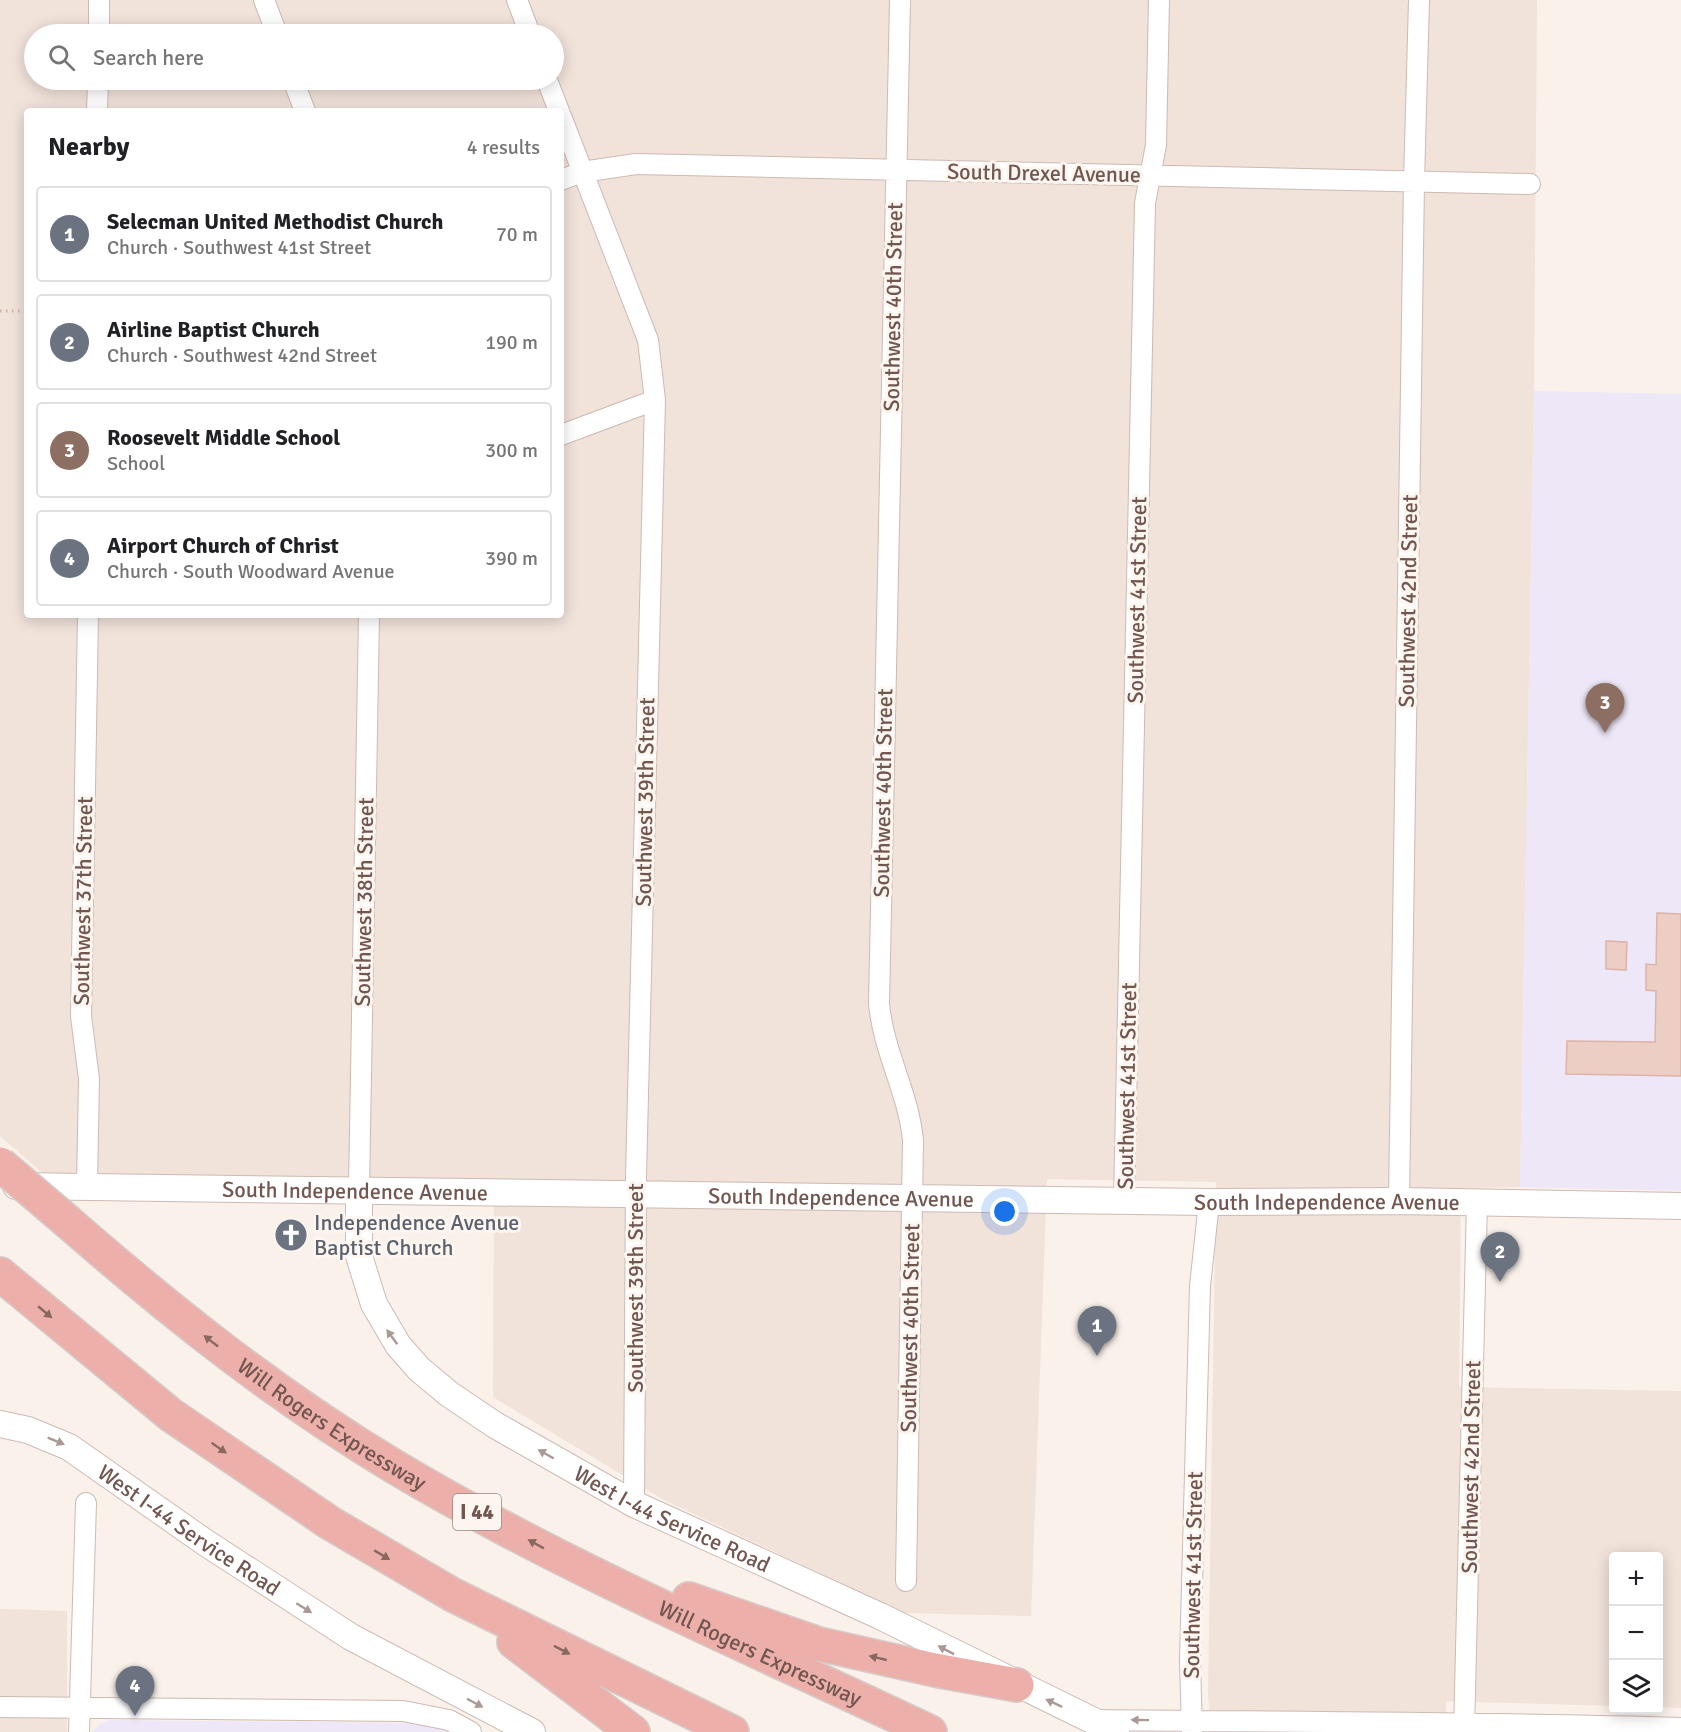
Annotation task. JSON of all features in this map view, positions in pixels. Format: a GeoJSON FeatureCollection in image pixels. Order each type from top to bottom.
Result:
{"type":"FeatureCollection","features":[{"type":"Feature","properties":{"kind":"highway","name":"Will Rogers Expressway"},"geometry":{"type":"LineString","coordinates":[[0,1164],[150,1293],[291,1400],[396,1467],[566,1561],[930,1732]]}},
{"type":"Feature","properties":{"kind":"highway"},"geometry":{"type":"LineString","coordinates":[[0,1274],[171,1415],[330,1523],[453,1595],[732,1732]]}},
{"type":"Feature","properties":{"kind":"highway"},"geometry":{"type":"LineString","coordinates":[[566,1561],[819,1644],[935,1670],[1017,1685]]}},
{"type":"Feature","properties":{"kind":"highway"},"geometry":{"type":"LineString","coordinates":[[453,1595],[633,1732]]}},
{"type":"Feature","properties":{"kind":"street"},"geometry":{"type":"LineString","coordinates":[[99,0],[99,24]]}},
{"type":"Feature","properties":{"kind":"street"},"geometry":{"type":"LineString","coordinates":[[264,0],[273,24]]}},
{"type":"Feature","properties":{"kind":"street"},"geometry":{"type":"LineString","coordinates":[[517,0],[526,24]]}},
{"type":"Feature","properties":{"kind":"street","name":"Southwest 40th Street"},"geometry":{"type":"LineString","coordinates":[[900,0],[879,1004],[884,1043],[910,1113],[913,1140],[906,1581]]}},
{"type":"Feature","properties":{"kind":"street","name":"Southwest 41st Street"},"geometry":{"type":"LineString","coordinates":[[1124,1201],[1144,227],[1156,145],[1159,0]]}},
{"type":"Feature","properties":{"kind":"street","name":"Southwest 42nd Street"},"geometry":{"type":"LineString","coordinates":[[1399,1201],[1414,182],[1419,0]]}},
{"type":"Feature","properties":{"kind":"street"},"geometry":{"type":"LineString","coordinates":[[97,108],[98,90]]}},
{"type":"Feature","properties":{"kind":"street"},"geometry":{"type":"LineString","coordinates":[[297,90],[304,108]]}},
{"type":"Feature","properties":{"kind":"street"},"geometry":{"type":"LineString","coordinates":[[551,90],[558,108]]}},
{"type":"Feature","properties":{"kind":"street","name":"Southwest 39th Street"},"geometry":{"type":"LineString","coordinates":[[564,124],[648,340],[655,400],[636,1194],[634,1504]]}},
{"type":"Feature","properties":{"kind":"street","name":"South Drexel Avenue"},"geometry":{"type":"LineString","coordinates":[[564,179],[582,172],[636,164],[1530,184]]}},
{"type":"Feature","properties":{"kind":"street"},"geometry":{"type":"LineString","coordinates":[[564,434],[655,400]]}},
{"type":"Feature","properties":{"kind":"street","name":"Southwest 37th Street"},"geometry":{"type":"LineString","coordinates":[[87,1186],[89,1079],[81,1016],[88,618]]}},
{"type":"Feature","properties":{"kind":"street","name":"Southwest 38th Street"},"geometry":{"type":"LineString","coordinates":[[358,1189],[369,618]]}},
{"type":"Feature","properties":{"kind":"street","name":"South Independence Avenue"},"geometry":{"type":"LineString","coordinates":[[0,1186],[1681,1206]]}},
{"type":"Feature","properties":{"kind":"street","name":"West I-44 Service Road"},"geometry":{"type":"LineString","coordinates":[[358,1189],[359,1256],[366,1283],[385,1328],[398,1345],[449,1394],[495,1425],[634,1504],[880,1616],[1116,1732]]}},
{"type":"Feature","properties":{"kind":"street","name":"Southwest 41st Street"},"geometry":{"type":"LineString","coordinates":[[1190,1726],[1200,1286],[1209,1202]]}},
{"type":"Feature","properties":{"kind":"street","name":"Southwest 42nd Street"},"geometry":{"type":"LineString","coordinates":[[1464,1727],[1477,1202]]}},
{"type":"Feature","properties":{"kind":"street","name":"West I-44 Service Road"},"geometry":{"type":"LineString","coordinates":[[0,1424],[28,1430],[69,1447],[206,1544],[321,1618],[430,1680],[532,1732]]}},
{"type":"Feature","properties":{"kind":"street"},"geometry":{"type":"LineString","coordinates":[[79,1732],[86,1503]]}},
{"type":"Feature","properties":{"kind":"street"},"geometry":{"type":"LineString","coordinates":[[0,1707],[403,1711],[449,1720],[471,1732]]}},
{"type":"Feature","properties":{"kind":"street"},"geometry":{"type":"LineString","coordinates":[[1090,1720],[1190,1726],[1258,1723],[1681,1728]]}},
{"type":"Feature","properties":{"kind":"path"},"geometry":{"type":"LineString","coordinates":[[0,311],[24,311]]}},
{"type":"Feature","properties":{"kind":"shaded area"},"geometry":{"type":"Polygon","coordinates":[[[0,0],[1537,0],[1534,391],[1520,1187],[1461,1188],[1459,1387],[1681,1391],[1681,1708],[1663,1707],[1663,1552],[1609,1552],[1609,1706],[1446,1701],[1446,1732],[1212,1732],[1208,1697],[1216,1182],[1047,1179],[1031,1616],[905,1613],[664,1500],[493,1397],[494,1179],[45,1175],[0,1136],[0,0]]]}},
{"type":"Feature","properties":{"kind":"shaded area"},"geometry":{"type":"Polygon","coordinates":[[[1534,391],[1681,394],[1681,1191],[1520,1187],[1534,391]]]}},
{"type":"Feature","properties":{"kind":"shaded area"},"geometry":{"type":"Polygon","coordinates":[[[0,1609],[67,1611],[67,1732],[0,1732],[0,1609]]]}},
{"type":"Feature","properties":{"kind":"shaded area"},"geometry":{"type":"Polygon","coordinates":[[[109,1720],[427,1723],[449,1732],[92,1732],[101,1723],[109,1720]]]}},
{"type":"Feature","properties":{"kind":"building"},"geometry":{"type":"Polygon","coordinates":[[[1657,913],[1681,914],[1681,1076],[1566,1074],[1567,1041],[1655,1042],[1656,991],[1646,990],[1646,964],[1656,965],[1657,913]]]}},
{"type":"Feature","properties":{"kind":"building"},"geometry":{"type":"Polygon","coordinates":[[[1606,941],[1627,942],[1626,970],[1606,969],[1606,941]]]}},
{"type":"Feature","properties":{"kind":"place","name":"Roosevelt Middle School"},"geometry":{"type":"Point","coordinates":[1605,733]}},
{"type":"Feature","properties":{"kind":"place","name":"Independence Avenue Baptist Church"},"geometry":{"type":"Point","coordinates":[291,1235]}},
{"type":"Feature","properties":{"kind":"place","name":"Airline Baptist Church"},"geometry":{"type":"Point","coordinates":[1500,1282]}},
{"type":"Feature","properties":{"kind":"place","name":"Selecman United Methodist Church"},"geometry":{"type":"Point","coordinates":[1097,1356]}},
{"type":"Feature","properties":{"kind":"place","name":"Airport Church of Christ"},"geometry":{"type":"Point","coordinates":[135,1716]}}]}
